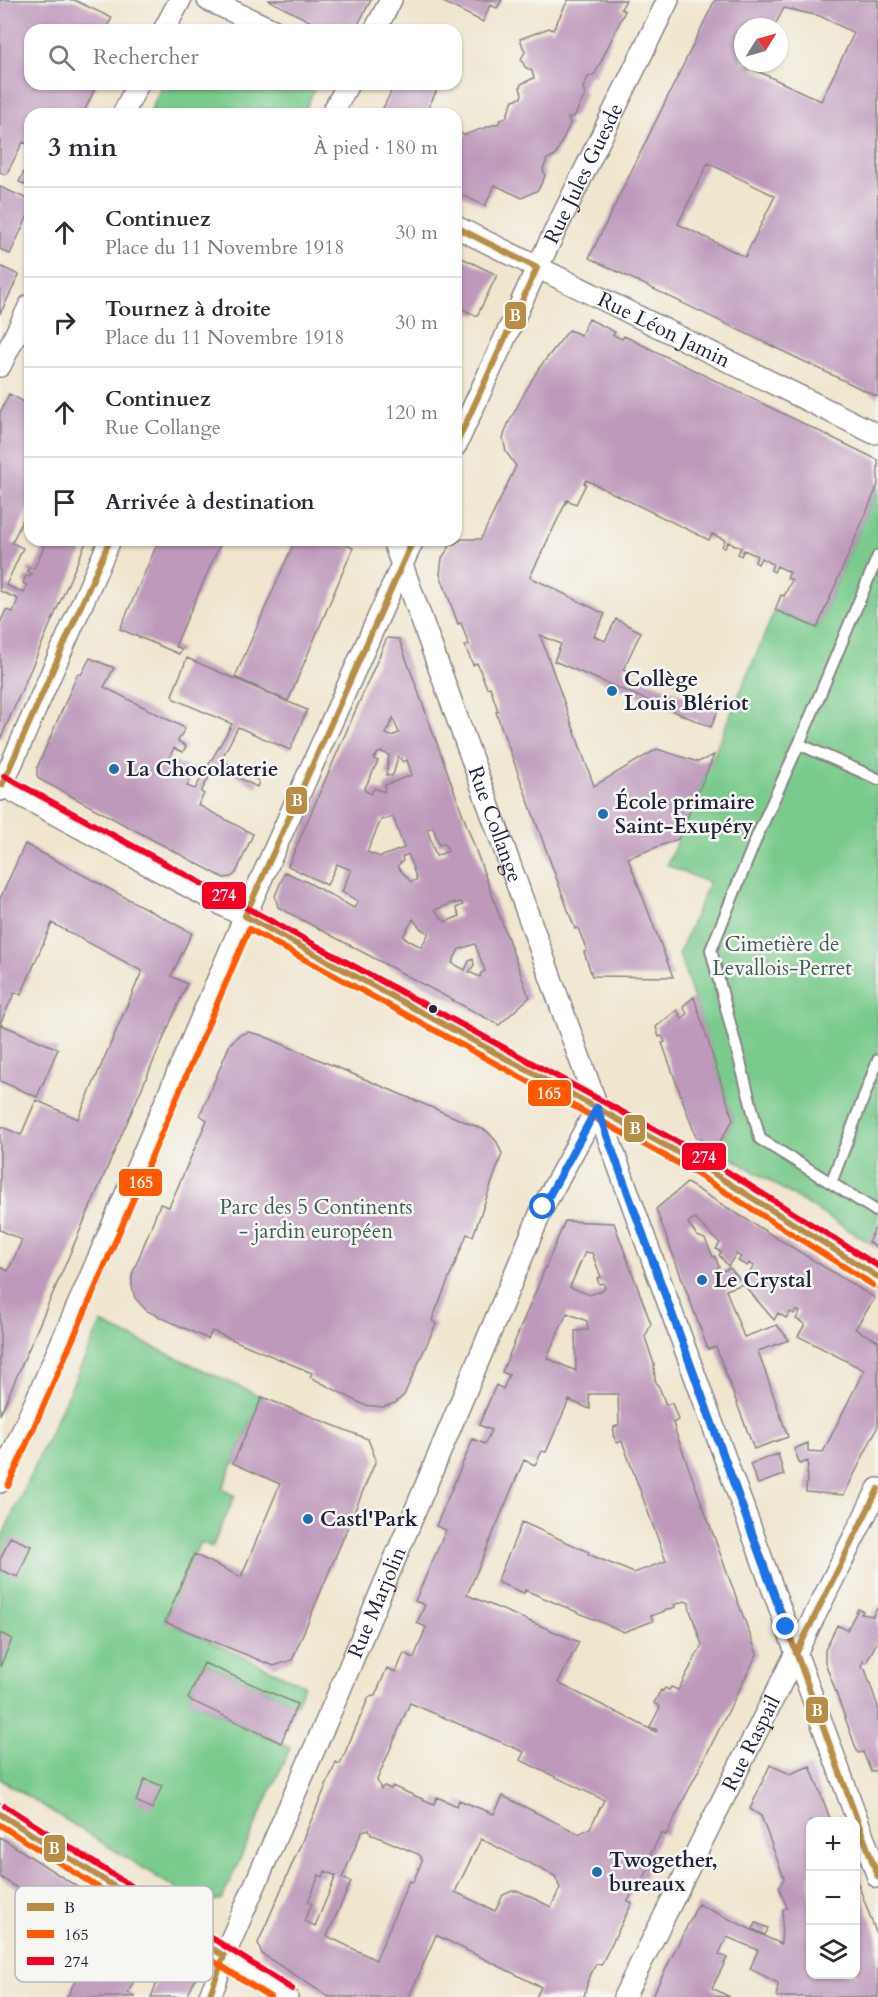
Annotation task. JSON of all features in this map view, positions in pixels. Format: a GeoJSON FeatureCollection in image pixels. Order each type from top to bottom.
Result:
{"type":"FeatureCollection","features":[{"type":"Feature","properties":{"kind":"street"},"geometry":{"type":"LineString","coordinates":[[167,24],[180,0]]}},
{"type":"Feature","properties":{"kind":"street"},"geometry":{"type":"LineString","coordinates":[[208,0],[260,24]]}},
{"type":"Feature","properties":{"kind":"street"},"geometry":{"type":"LineString","coordinates":[[378,24],[391,0]]}},
{"type":"Feature","properties":{"kind":"street","name":"Rue Jules Guesde"},"geometry":{"type":"LineString","coordinates":[[462,432],[537,268],[668,0]]}},
{"type":"Feature","properties":{"kind":"street"},"geometry":{"type":"LineString","coordinates":[[126,108],[135,90]]}},
{"type":"Feature","properties":{"kind":"street"},"geometry":{"type":"LineString","coordinates":[[335,108],[345,90]]}},
{"type":"Feature","properties":{"kind":"street","name":"Rue Léon Jamin"},"geometry":{"type":"LineString","coordinates":[[462,230],[874,432]]}},
{"type":"Feature","properties":{"kind":"street"},"geometry":{"type":"LineString","coordinates":[[1,361],[24,317]]}},
{"type":"Feature","properties":{"kind":"street"},"geometry":{"type":"LineString","coordinates":[[107,546],[1,786],[245,916],[692,1160],[878,1277]]}},
{"type":"Feature","properties":{"kind":"street","name":"Rue Collange"},"geometry":{"type":"LineString","coordinates":[[395,546],[796,1653]]}},
{"type":"Feature","properties":{"kind":"street"},"geometry":{"type":"LineString","coordinates":[[0,1482],[91,1277],[245,916],[409,546]]}},
{"type":"Feature","properties":{"kind":"street","name":"Rue Marjolin"},"geometry":{"type":"LineString","coordinates":[[209,1997],[224,1956],[333,1706],[543,1207],[597,1108]]}},
{"type":"Feature","properties":{"kind":"street","name":"Rue Raspail"},"geometry":{"type":"LineString","coordinates":[[624,1997],[878,1489]]}},
{"type":"Feature","properties":{"kind":"street"},"geometry":{"type":"LineString","coordinates":[[796,1653],[878,1877]]}},
{"type":"Feature","properties":{"kind":"street"},"geometry":{"type":"LineString","coordinates":[[0,1814],[114,1886]]}},
{"type":"Feature","properties":{"kind":"street"},"geometry":{"type":"LineString","coordinates":[[213,1949],[287,1997]]}},
{"type":"Feature","properties":{"kind":"lane"},"geometry":{"type":"LineString","coordinates":[[878,556],[872,585],[758,834],[711,950],[760,1139],[878,1212]]}},
{"type":"Feature","properties":{"kind":"lane"},"geometry":{"type":"LineString","coordinates":[[799,744],[878,779]]}},
{"type":"Feature","properties":{"kind":"lane"},"geometry":{"type":"LineString","coordinates":[[831,1183],[878,1060]]}},
{"type":"Feature","properties":{"kind":"green space"},"geometry":{"type":"Polygon","coordinates":[[[160,90],[314,90],[306,108],[152,108],[160,90]]]}},
{"type":"Feature","properties":{"kind":"green space","name":"Cimetière de Levallois-Perret"},"geometry":{"type":"Polygon","coordinates":[[[878,484],[878,1248],[716,1148],[733,1120],[679,953],[709,883],[667,865],[775,610],[817,628],[878,484]]]}},
{"type":"Feature","properties":{"kind":"green space"},"geometry":{"type":"Polygon","coordinates":[[[101,1323],[262,1397],[222,1489],[235,1496],[212,1547],[200,1542],[165,1621],[304,1685],[297,1704],[204,1663],[188,1699],[290,1748],[222,1899],[213,1901],[213,1886],[172,1886],[0,1779],[0,1541],[101,1323]]]}},
{"type":"Feature","properties":{"kind":"building"},"geometry":{"type":"Polygon","coordinates":[[[0,0],[74,0],[112,18],[108,24],[24,24],[24,90],[94,90],[86,108],[24,108],[24,142],[6,175],[0,172],[0,0]]]}},
{"type":"Feature","properties":{"kind":"building"},"geometry":{"type":"Polygon","coordinates":[[[268,0],[371,0],[358,24],[315,24],[268,0]]]}},
{"type":"Feature","properties":{"kind":"building"},"geometry":{"type":"Polygon","coordinates":[[[444,0],[502,0],[497,8],[490,5],[483,22],[443,2],[444,0]]]}},
{"type":"Feature","properties":{"kind":"building"},"geometry":{"type":"Polygon","coordinates":[[[568,0],[626,0],[621,9],[625,11],[595,74],[588,77],[583,88],[585,95],[574,117],[568,118],[570,124],[555,156],[547,159],[543,169],[545,176],[538,190],[522,198],[495,185],[485,206],[462,195],[462,134],[499,123],[500,120],[506,118],[513,100],[521,98],[521,84],[534,78],[532,71],[525,67],[521,59],[525,52],[520,39],[549,28],[553,30],[568,0]]]}},
{"type":"Feature","properties":{"kind":"building"},"geometry":{"type":"Polygon","coordinates":[[[715,0],[878,0],[878,397],[589,258],[715,0]],[[784,8],[779,18],[734,18],[734,72],[759,72],[821,101],[854,33],[820,16],[784,8]],[[708,163],[678,224],[745,257],[775,196],[708,163]]]}},
{"type":"Feature","properties":{"kind":"building"},"geometry":{"type":"Polygon","coordinates":[[[392,90],[437,90],[430,108],[383,108],[392,90]]]}},
{"type":"Feature","properties":{"kind":"building"},"geometry":{"type":"Polygon","coordinates":[[[24,172],[24,184],[19,182],[24,172]]]}},
{"type":"Feature","properties":{"kind":"building"},"geometry":{"type":"Polygon","coordinates":[[[0,187],[24,197],[24,224],[10,254],[0,249],[0,187]]]}},
{"type":"Feature","properties":{"kind":"building"},"geometry":{"type":"Polygon","coordinates":[[[462,258],[497,275],[477,316],[462,309],[462,258]]]}},
{"type":"Feature","properties":{"kind":"building"},"geometry":{"type":"Polygon","coordinates":[[[0,266],[19,275],[0,314],[0,266]]]}},
{"type":"Feature","properties":{"kind":"building","name":"Collège Louis Blériot"},"geometry":{"type":"Polygon","coordinates":[[[589,319],[615,332],[613,335],[622,339],[624,336],[878,460],[878,485],[817,628],[775,610],[781,595],[784,596],[792,580],[787,578],[790,572],[777,566],[774,572],[771,570],[773,564],[761,558],[758,564],[755,562],[757,556],[744,550],[741,556],[738,554],[741,548],[728,542],[725,548],[722,547],[725,540],[712,534],[709,540],[586,480],[576,504],[567,500],[530,577],[605,614],[594,636],[605,641],[616,619],[641,632],[623,670],[718,710],[711,727],[554,661],[561,644],[540,635],[594,786],[657,749],[698,762],[714,755],[678,839],[628,858],[673,977],[592,976],[584,952],[587,951],[578,928],[575,929],[503,732],[490,687],[487,688],[477,663],[473,665],[465,646],[469,645],[461,623],[458,624],[440,574],[442,558],[450,546],[462,546],[462,539],[481,539],[516,466],[506,452],[503,438],[526,390],[539,368],[569,330],[581,335],[589,319]]]}},
{"type":"Feature","properties":{"kind":"building"},"geometry":{"type":"Polygon","coordinates":[[[9,394],[24,402],[24,517],[12,543],[23,548],[6,585],[24,593],[27,585],[23,583],[26,576],[30,577],[32,574],[27,572],[29,567],[34,569],[44,546],[84,546],[0,740],[0,623],[6,610],[13,612],[18,599],[0,591],[0,413],[9,394]]]}},
{"type":"Feature","properties":{"kind":"building"},"geometry":{"type":"Polygon","coordinates":[[[156,546],[219,546],[175,646],[182,649],[179,654],[120,629],[156,546]]]}},
{"type":"Feature","properties":{"kind":"building"},"geometry":{"type":"Polygon","coordinates":[[[292,546],[348,546],[353,548],[288,701],[235,677],[292,546]]]}},
{"type":"Feature","properties":{"kind":"building"},"geometry":{"type":"Polygon","coordinates":[[[387,638],[399,639],[530,997],[499,1025],[278,907],[275,896],[285,872],[354,908],[358,901],[342,892],[351,870],[337,864],[327,885],[288,866],[387,638]],[[393,718],[386,734],[391,736],[399,733],[393,718]],[[378,753],[374,759],[378,761],[364,790],[371,794],[374,788],[384,792],[385,785],[412,775],[407,760],[403,762],[398,756],[392,776],[386,775],[389,755],[378,753]],[[393,817],[381,820],[367,852],[380,857],[404,848],[393,817]],[[433,827],[427,829],[436,856],[448,851],[444,843],[439,845],[433,827]],[[408,854],[402,857],[403,861],[397,866],[411,882],[417,880],[408,854]],[[461,902],[435,910],[445,922],[460,916],[456,908],[463,905],[461,902]],[[413,919],[403,937],[421,947],[429,933],[421,929],[413,919]],[[475,944],[459,949],[452,963],[465,970],[469,961],[473,959],[474,965],[469,972],[480,977],[485,971],[475,944]]]}},
{"type":"Feature","properties":{"kind":"building","name":"La Chocolaterie"},"geometry":{"type":"Polygon","coordinates":[[[90,658],[114,668],[104,687],[185,728],[178,741],[186,746],[183,752],[174,748],[169,758],[194,771],[187,786],[195,789],[232,724],[174,699],[172,695],[187,658],[307,710],[290,750],[238,727],[221,760],[259,781],[257,787],[215,766],[201,792],[204,794],[198,805],[253,834],[236,873],[231,877],[224,878],[39,779],[37,768],[78,673],[81,675],[90,658]]]}},
{"type":"Feature","properties":{"kind":"building"},"geometry":{"type":"Polygon","coordinates":[[[25,844],[192,933],[171,976],[187,984],[0,1415],[0,1267],[8,1271],[22,1240],[0,1230],[0,1126],[21,1135],[36,1100],[78,1119],[142,971],[52,923],[21,995],[15,992],[0,1024],[0,899],[25,844]]]}},
{"type":"Feature","properties":{"kind":"building"},"geometry":{"type":"Polygon","coordinates":[[[694,997],[733,1120],[716,1148],[696,1137],[662,1043],[665,1042],[662,1036],[659,1037],[656,1027],[677,1010],[682,1019],[687,1014],[683,1006],[694,997]]]}},
{"type":"Feature","properties":{"kind":"building"},"geometry":{"type":"Polygon","coordinates":[[[0,1024],[58,1049],[37,1097],[0,1081],[0,1024]]]}},
{"type":"Feature","properties":{"kind":"building"},"geometry":{"type":"Polygon","coordinates":[[[248,1032],[261,1035],[487,1131],[497,1142],[502,1154],[473,1236],[467,1234],[432,1320],[436,1324],[404,1395],[395,1403],[383,1407],[364,1405],[310,1377],[312,1373],[212,1331],[208,1339],[147,1311],[135,1298],[132,1275],[160,1204],[169,1207],[207,1120],[200,1115],[230,1044],[239,1035],[248,1032]]]}},
{"type":"Feature","properties":{"kind":"building"},"geometry":{"type":"Polygon","coordinates":[[[687,1183],[875,1298],[855,1329],[878,1341],[878,1426],[844,1495],[806,1492],[808,1461],[800,1464],[794,1449],[808,1443],[808,1451],[823,1452],[864,1370],[798,1336],[805,1324],[796,1319],[800,1312],[796,1310],[794,1314],[791,1312],[786,1318],[778,1313],[774,1320],[743,1284],[726,1290],[744,1337],[777,1325],[789,1340],[758,1351],[788,1437],[754,1449],[716,1347],[708,1349],[656,1209],[687,1183]],[[694,1218],[688,1223],[697,1236],[705,1239],[713,1257],[715,1256],[719,1267],[715,1269],[717,1273],[730,1268],[743,1283],[754,1266],[749,1263],[747,1266],[738,1261],[741,1257],[736,1254],[728,1266],[719,1255],[721,1252],[716,1249],[720,1243],[694,1218]]]}},
{"type":"Feature","properties":{"kind":"building"},"geometry":{"type":"Polygon","coordinates":[[[565,1221],[614,1223],[651,1324],[645,1337],[654,1364],[655,1380],[666,1405],[672,1403],[678,1420],[673,1423],[676,1433],[757,1654],[666,1835],[661,1833],[649,1858],[653,1860],[641,1884],[638,1882],[628,1901],[632,1903],[601,1965],[596,1964],[588,1980],[584,1997],[536,1997],[541,1987],[436,1935],[409,1997],[329,1997],[262,1954],[258,1943],[336,1762],[340,1764],[369,1697],[375,1696],[387,1668],[396,1672],[404,1653],[414,1658],[426,1627],[417,1623],[425,1605],[415,1601],[446,1530],[436,1526],[473,1439],[485,1444],[491,1430],[479,1425],[496,1385],[503,1389],[509,1375],[502,1372],[565,1221]],[[585,1252],[570,1287],[590,1295],[605,1287],[603,1283],[599,1284],[597,1278],[601,1277],[592,1253],[585,1252]],[[567,1313],[547,1358],[576,1371],[575,1331],[588,1330],[587,1321],[567,1313]],[[589,1394],[590,1409],[569,1400],[546,1452],[542,1451],[535,1465],[524,1460],[467,1595],[579,1642],[558,1683],[656,1732],[657,1730],[650,1727],[660,1707],[654,1703],[661,1690],[665,1688],[669,1690],[671,1687],[678,1690],[702,1645],[689,1603],[685,1601],[674,1605],[675,1607],[651,1616],[653,1621],[624,1632],[525,1590],[524,1593],[497,1582],[522,1522],[634,1573],[666,1561],[622,1441],[617,1443],[613,1435],[614,1427],[619,1425],[618,1394],[589,1394]],[[410,1703],[377,1780],[381,1789],[384,1786],[391,1789],[392,1786],[434,1804],[437,1797],[457,1806],[459,1800],[494,1814],[503,1796],[579,1834],[590,1828],[604,1800],[520,1760],[524,1752],[410,1703]],[[369,1829],[362,1831],[342,1878],[351,1882],[327,1936],[376,1960],[409,1881],[413,1882],[422,1861],[420,1855],[371,1834],[369,1829]],[[481,1839],[455,1892],[495,1911],[503,1895],[512,1891],[519,1891],[551,1907],[560,1888],[555,1876],[481,1839]],[[325,1871],[323,1877],[319,1875],[308,1902],[312,1904],[304,1921],[315,1926],[336,1876],[325,1871]]]}},
{"type":"Feature","properties":{"kind":"building"},"geometry":{"type":"Polygon","coordinates":[[[876,1227],[878,1229],[878,1248],[868,1242],[876,1227]]]}},
{"type":"Feature","properties":{"kind":"building","name":"Castl'Park"},"geometry":{"type":"Polygon","coordinates":[[[262,1397],[368,1439],[376,1460],[292,1660],[274,1666],[165,1622],[194,1554],[241,1577],[280,1484],[233,1463],[262,1397]]]}},
{"type":"Feature","properties":{"kind":"building"},"geometry":{"type":"Polygon","coordinates":[[[778,1454],[784,1475],[758,1484],[750,1464],[778,1454]]]}},
{"type":"Feature","properties":{"kind":"building"},"geometry":{"type":"Polygon","coordinates":[[[10,1537],[31,1546],[18,1577],[0,1570],[0,1560],[10,1537]]]}},
{"type":"Feature","properties":{"kind":"building"},"geometry":{"type":"Polygon","coordinates":[[[878,1606],[878,1640],[866,1663],[863,1661],[861,1667],[865,1669],[878,1707],[878,1770],[871,1772],[863,1752],[858,1753],[857,1751],[825,1662],[825,1650],[837,1625],[847,1630],[858,1609],[863,1611],[861,1614],[873,1616],[878,1606]]]}},
{"type":"Feature","properties":{"kind":"building"},"geometry":{"type":"Polygon","coordinates":[[[0,1633],[12,1639],[0,1667],[0,1633]]]}},
{"type":"Feature","properties":{"kind":"building"},"geometry":{"type":"Polygon","coordinates":[[[204,1663],[297,1704],[281,1743],[188,1699],[204,1663]]]}},
{"type":"Feature","properties":{"kind":"building"},"geometry":{"type":"Polygon","coordinates":[[[770,1765],[790,1774],[810,1766],[829,1817],[806,1817],[806,1979],[860,1979],[860,1889],[878,1938],[878,1997],[777,1997],[778,1983],[750,1969],[758,1950],[727,1937],[719,1954],[727,1958],[712,1988],[730,1997],[652,1997],[698,1904],[781,1944],[783,1909],[787,1908],[779,1887],[784,1878],[761,1816],[750,1809],[770,1765]]]}},
{"type":"Feature","properties":{"kind":"building"},"geometry":{"type":"Polygon","coordinates":[[[145,1779],[162,1786],[152,1809],[136,1801],[145,1779]]]}},
{"type":"Feature","properties":{"kind":"building"},"geometry":{"type":"Polygon","coordinates":[[[0,1837],[76,1886],[15,1887],[0,1877],[0,1837]]]}},
{"type":"Feature","properties":{"kind":"building"},"geometry":{"type":"Polygon","coordinates":[[[756,1923],[768,1928],[765,1935],[753,1929],[756,1923]]]}},
{"type":"Feature","properties":{"kind":"building"},"geometry":{"type":"Polygon","coordinates":[[[74,1982],[133,1982],[128,1993],[136,1997],[67,1997],[74,1982]]]}},
{"type":"Feature","properties":{"kind":"building"},"geometry":{"type":"Polygon","coordinates":[[[156,1982],[194,1982],[187,1997],[151,1997],[156,1982]]]}},
{"type":"Feature","properties":{"kind":"transit line","name":"B"},"geometry":{"type":"LineString","coordinates":[[462,230],[537,268],[462,432]]}},
{"type":"Feature","properties":{"kind":"transit line","name":"B"},"geometry":{"type":"LineString","coordinates":[[0,784],[2,785],[107,546]]}},
{"type":"Feature","properties":{"kind":"transit line","name":"B"},"geometry":{"type":"LineString","coordinates":[[410,546],[245,916],[692,1160],[878,1277]]}},
{"type":"Feature","properties":{"kind":"transit line","name":"274"},"geometry":{"type":"LineString","coordinates":[[4,776],[696,1152],[878,1266]]}},
{"type":"Feature","properties":{"kind":"transit line","name":"165"},"geometry":{"type":"LineString","coordinates":[[8,1486],[249,929],[687,1168],[873,1285]]}},
{"type":"Feature","properties":{"kind":"transit line","name":"B"},"geometry":{"type":"LineString","coordinates":[[634,1209],[878,1877]]}},
{"type":"Feature","properties":{"kind":"transit line","name":"B"},"geometry":{"type":"LineString","coordinates":[[796,1654],[878,1489]]}},
{"type":"Feature","properties":{"kind":"transit line","name":"274"},"geometry":{"type":"LineString","coordinates":[[5,1806],[130,1886]]}},
{"type":"Feature","properties":{"kind":"transit line","name":"B"},"geometry":{"type":"LineString","coordinates":[[0,1814],[114,1886]]}},
{"type":"Feature","properties":{"kind":"transit line","name":"165"},"geometry":{"type":"LineString","coordinates":[[0,1825],[96,1886]]}},
{"type":"Feature","properties":{"kind":"transit line","name":"274"},"geometry":{"type":"LineString","coordinates":[[213,1939],[292,1989]]}},
{"type":"Feature","properties":{"kind":"transit line","name":"B"},"geometry":{"type":"LineString","coordinates":[[209,1997],[224,1956],[213,1949]]}},
{"type":"Feature","properties":{"kind":"transit line","name":"165"},"geometry":{"type":"LineString","coordinates":[[213,1961],[270,1997]]}},
{"type":"Feature","properties":{"kind":"place","name":"Collège Louis Blériot"},"geometry":{"type":"Point","coordinates":[612,691]}},
{"type":"Feature","properties":{"kind":"place","name":"La Chocolaterie"},"geometry":{"type":"Point","coordinates":[114,769]}},
{"type":"Feature","properties":{"kind":"place","name":"École primaire Saint-Exupéry"},"geometry":{"type":"Point","coordinates":[603,814]}},
{"type":"Feature","properties":{"kind":"place","name":"Le Crystal"},"geometry":{"type":"Point","coordinates":[702,1280]}},
{"type":"Feature","properties":{"kind":"place","name":"Castl'Park"},"geometry":{"type":"Point","coordinates":[308,1519]}},
{"type":"Feature","properties":{"kind":"place","name":"Twogether, bureaux"},"geometry":{"type":"Point","coordinates":[597,1872]}},
{"type":"Feature","properties":{"kind":"route"},"geometry":{"type":"LineString","coordinates":[[543,1207],[597,1108],[786,1627]]}},
{"type":"Feature","properties":{"kind":"park label","name":"Parc des 5 Continents - jardin européen"},"geometry":{"type":"Point","coordinates":[316,1219]}}]}
